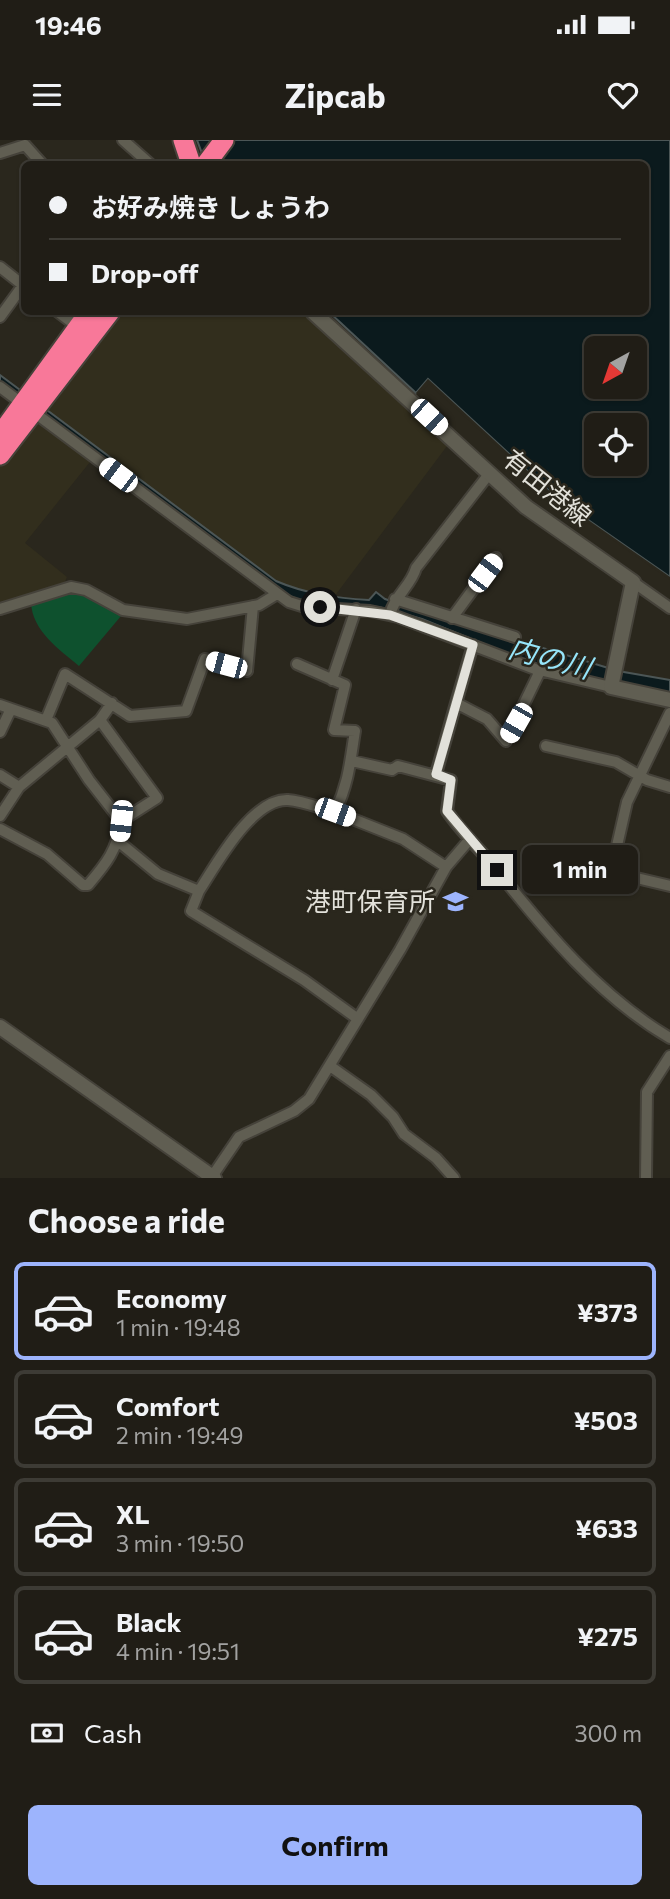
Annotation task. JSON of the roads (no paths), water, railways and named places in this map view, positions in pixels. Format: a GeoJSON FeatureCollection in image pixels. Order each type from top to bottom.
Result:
{"type":"FeatureCollection","features":[{"type":"Feature","properties":{"kind":"highway"},"geometry":{"type":"LineString","coordinates":[[182,140],[186,161]]}},
{"type":"Feature","properties":{"kind":"highway"},"geometry":{"type":"LineString","coordinates":[[182,140],[190,161]]}},
{"type":"Feature","properties":{"kind":"highway"},"geometry":{"type":"LineString","coordinates":[[208,161],[224,140]]}},
{"type":"Feature","properties":{"kind":"highway"},"geometry":{"type":"LineString","coordinates":[[0,447],[99,315]]}},
{"type":"Feature","properties":{"kind":"highway"},"geometry":{"type":"LineString","coordinates":[[0,435],[29,408],[107,315]]}},
{"type":"Feature","properties":{"kind":"highway"},"geometry":{"type":"LineString","coordinates":[[0,456],[83,319]]}},
{"type":"Feature","properties":{"kind":"main road","name":"有田港線"},"geometry":{"type":"LineString","coordinates":[[316,315],[543,520],[633,582]]}},
{"type":"Feature","properties":{"kind":"main road"},"geometry":{"type":"LineString","coordinates":[[633,582],[613,679],[670,700]]}},
{"type":"Feature","properties":{"kind":"main road"},"geometry":{"type":"LineString","coordinates":[[0,1027],[212,1178]]}},
{"type":"Feature","properties":{"kind":"street"},"geometry":{"type":"LineString","coordinates":[[123,140],[147,161]]}},
{"type":"Feature","properties":{"kind":"street"},"geometry":{"type":"LineString","coordinates":[[0,153],[24,143],[39,161]]}},
{"type":"Feature","properties":{"kind":"street"},"geometry":{"type":"LineString","coordinates":[[0,267],[21,283]]}},
{"type":"Feature","properties":{"kind":"street"},"geometry":{"type":"LineString","coordinates":[[0,317],[21,289]]}},
{"type":"Feature","properties":{"kind":"street"},"geometry":{"type":"LineString","coordinates":[[0,387],[277,594],[301,607],[390,613],[540,671],[613,679]]}},
{"type":"Feature","properties":{"kind":"street"},"geometry":{"type":"LineString","coordinates":[[390,613],[394,599],[489,474]]}},
{"type":"Feature","properties":{"kind":"street"},"geometry":{"type":"LineString","coordinates":[[452,618],[496,558]]}},
{"type":"Feature","properties":{"kind":"street"},"geometry":{"type":"LineString","coordinates":[[633,582],[670,608]]}},
{"type":"Feature","properties":{"kind":"street"},"geometry":{"type":"LineString","coordinates":[[0,609],[71,587],[86,590],[123,610],[169,618],[200,617],[265,604],[277,594]]}},
{"type":"Feature","properties":{"kind":"street"},"geometry":{"type":"LineString","coordinates":[[394,599],[515,637]]}},
{"type":"Feature","properties":{"kind":"street"},"geometry":{"type":"LineString","coordinates":[[46,720],[65,674],[130,716],[186,711],[205,659],[247,671],[253,606]]}},
{"type":"Feature","properties":{"kind":"street"},"geometry":{"type":"LineString","coordinates":[[332,680],[356,609]]}},
{"type":"Feature","properties":{"kind":"street"},"geometry":{"type":"LineString","coordinates":[[436,774],[473,645]]}},
{"type":"Feature","properties":{"kind":"street"},"geometry":{"type":"LineString","coordinates":[[297,664],[345,685],[334,730],[355,731],[348,783],[335,812]]}},
{"type":"Feature","properties":{"kind":"street"},"geometry":{"type":"LineString","coordinates":[[456,703],[487,719],[506,741],[540,671]]}},
{"type":"Feature","properties":{"kind":"street"},"geometry":{"type":"LineString","coordinates":[[0,816],[19,787],[100,720],[112,703]]}},
{"type":"Feature","properties":{"kind":"street"},"geometry":{"type":"LineString","coordinates":[[0,732],[5,708],[52,723],[121,821],[119,842],[109,861],[88,885],[83,885],[47,855],[0,829]]}},
{"type":"Feature","properties":{"kind":"street"},"geometry":{"type":"LineString","coordinates":[[670,713],[627,802],[611,872],[670,886]]}},
{"type":"Feature","properties":{"kind":"street"},"geometry":{"type":"LineString","coordinates":[[100,720],[157,798],[121,821]]}},
{"type":"Feature","properties":{"kind":"street"},"geometry":{"type":"LineString","coordinates":[[546,746],[615,762],[638,776],[670,787]]}},
{"type":"Feature","properties":{"kind":"street"},"geometry":{"type":"LineString","coordinates":[[352,761],[436,774],[451,780],[447,811],[517,898],[587,974],[670,1038]]}},
{"type":"Feature","properties":{"kind":"street"},"geometry":{"type":"LineString","coordinates":[[0,775],[19,787]]}},
{"type":"Feature","properties":{"kind":"street"},"geometry":{"type":"LineString","coordinates":[[358,1018],[304,980],[191,911],[200,891],[242,828],[265,808],[288,800],[335,812],[403,839],[446,867]]}},
{"type":"Feature","properties":{"kind":"street"},"geometry":{"type":"LineString","coordinates":[[212,1178],[239,1137],[303,1105],[330,1066],[446,867],[470,839]]}},
{"type":"Feature","properties":{"kind":"street"},"geometry":{"type":"LineString","coordinates":[[119,842],[158,874],[200,891]]}},
{"type":"Feature","properties":{"kind":"street"},"geometry":{"type":"LineString","coordinates":[[646,1178],[647,1092],[670,1056]]}},
{"type":"Feature","properties":{"kind":"street"},"geometry":{"type":"LineString","coordinates":[[330,1066],[371,1095],[393,1117],[404,1134],[436,1158],[454,1178]]}},
{"type":"Feature","properties":{"kind":"water"},"geometry":{"type":"Polygon","coordinates":[[[197,140],[670,140],[670,577],[558,499],[428,379],[416,393],[332,315],[649,315],[649,161],[205,161],[197,140]]]}},
{"type":"Feature","properties":{"kind":"water","name":"内の川"},"geometry":{"type":"Polygon","coordinates":[[[0,375],[276,581],[310,592],[345,598],[369,600],[376,592],[385,599],[618,671],[670,680],[670,695],[538,666],[422,619],[379,607],[305,603],[284,593],[0,384],[0,375]]]}},
{"type":"Feature","properties":{"kind":"place","name":"港町保育所"},"geometry":{"type":"Point","coordinates":[455,902]}}]}
